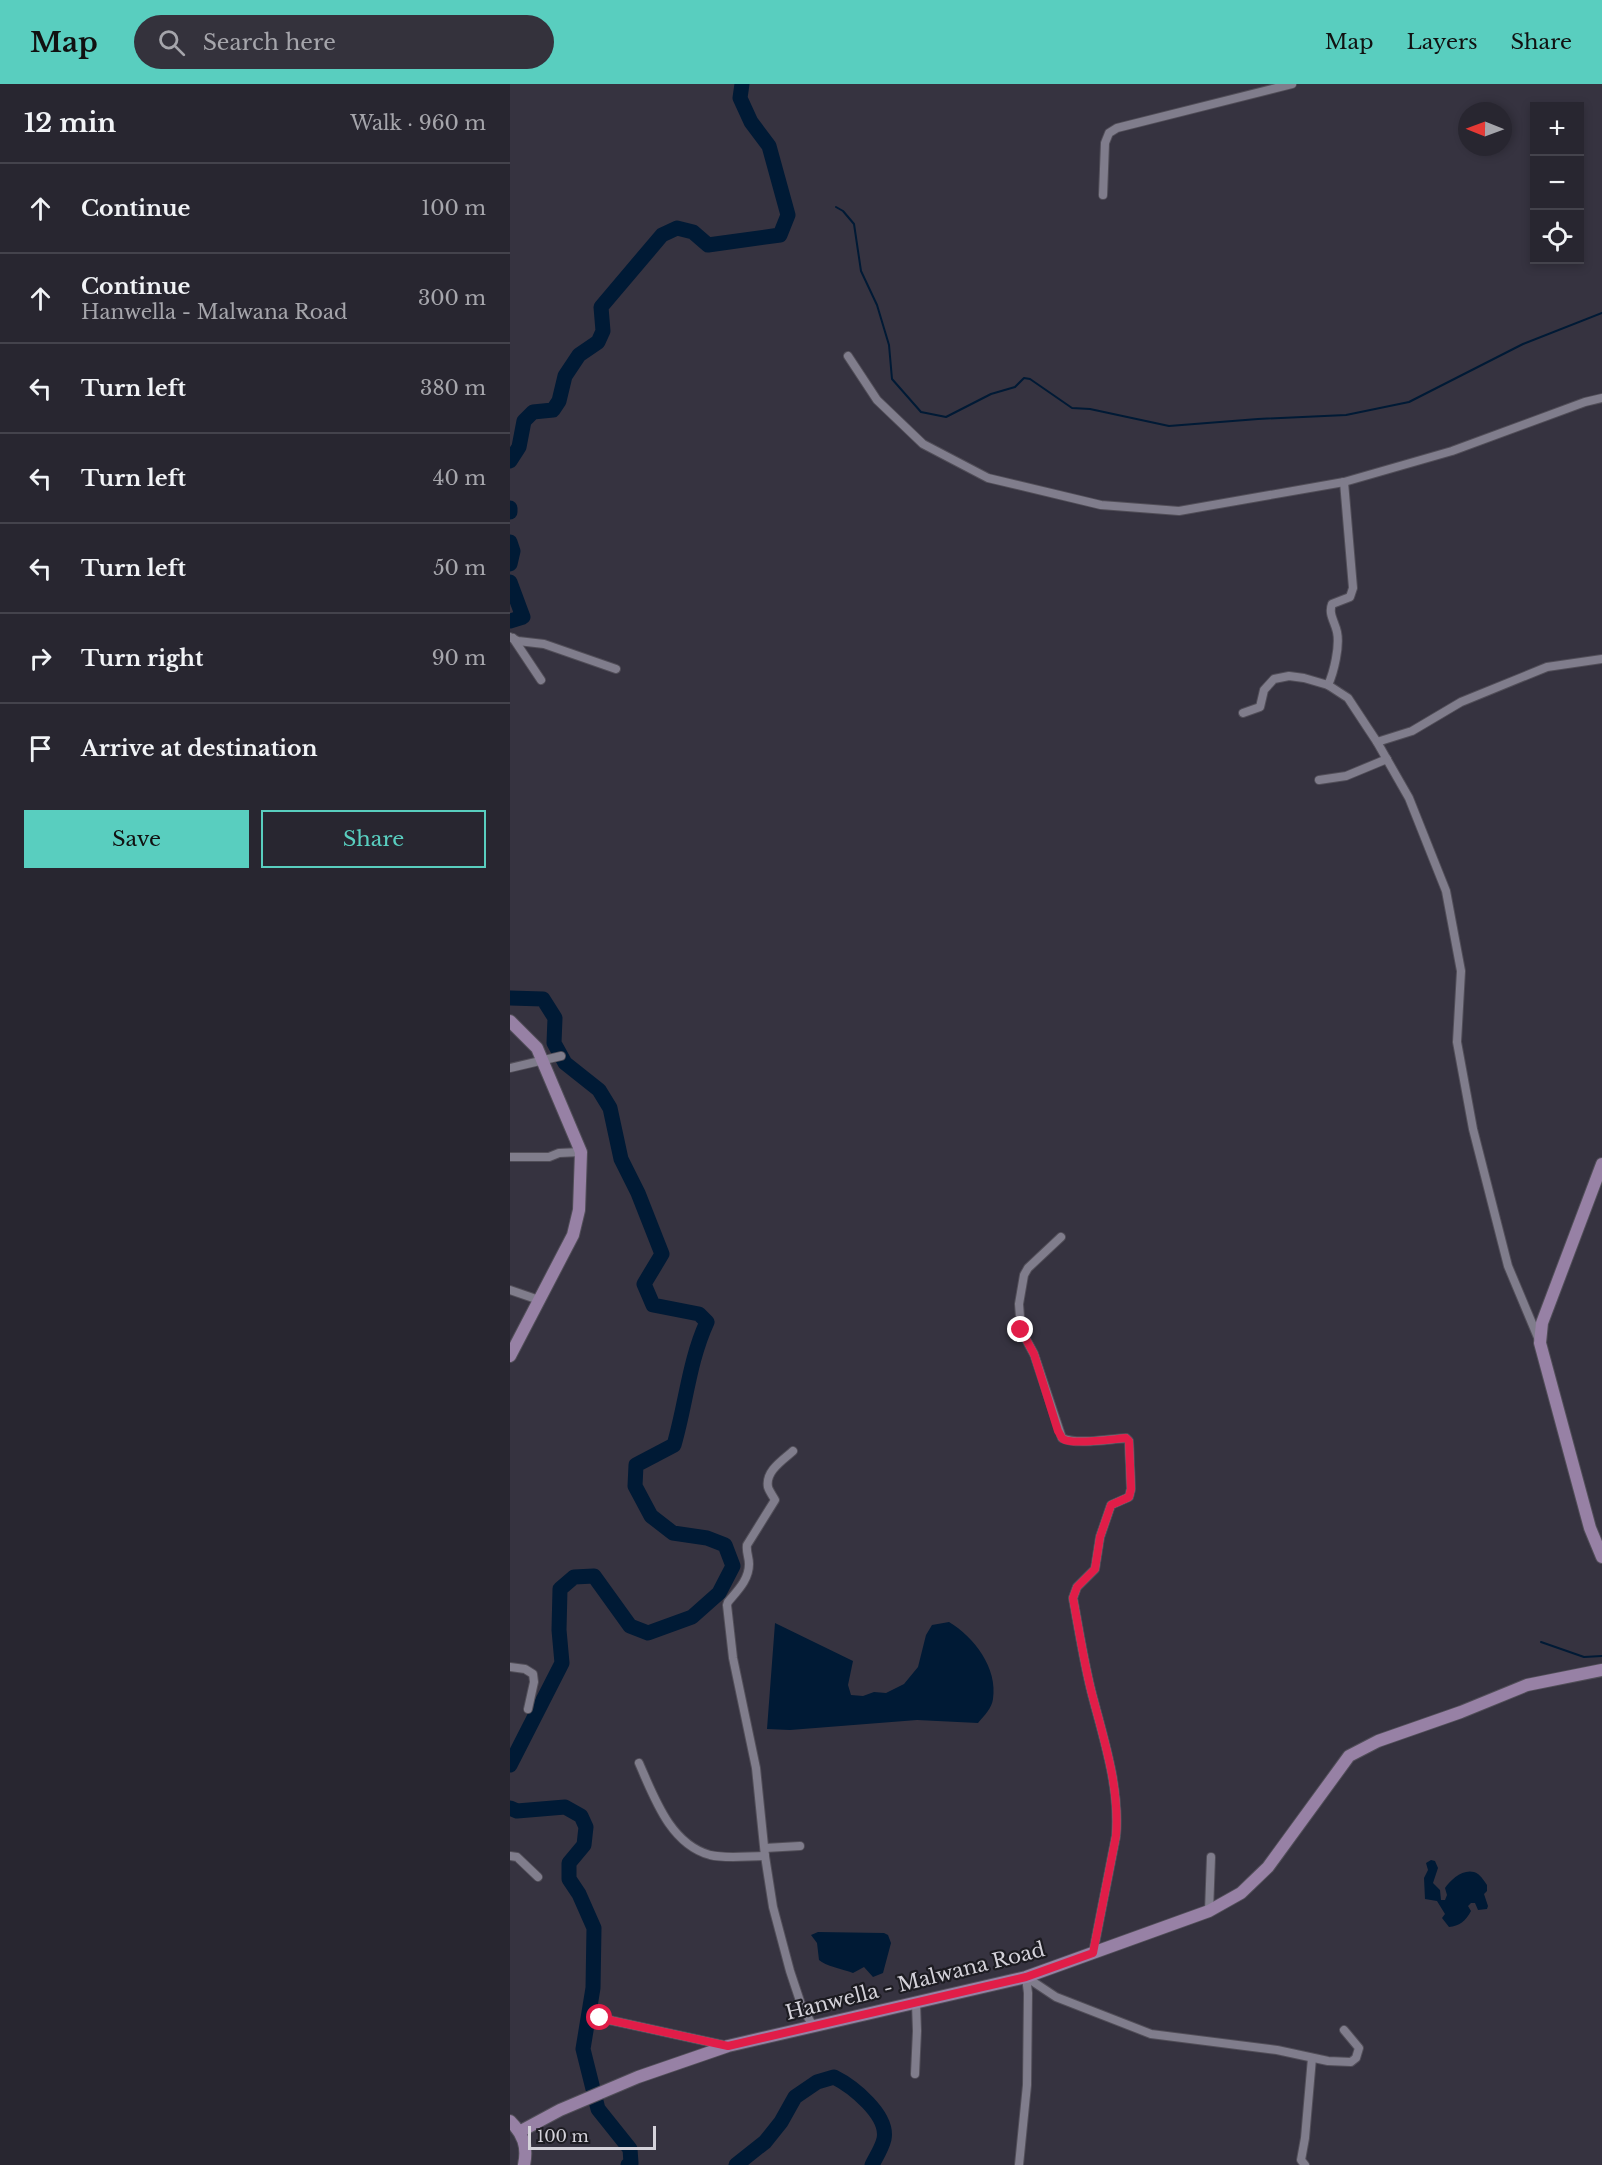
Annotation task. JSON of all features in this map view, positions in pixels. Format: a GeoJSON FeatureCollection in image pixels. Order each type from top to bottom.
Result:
{"type":"FeatureCollection","features":[{"type":"Feature","properties":{"kind":"street"},"geometry":{"type":"LineString","coordinates":[[1103,195],[1105,143],[1109,133],[1117,128],[1292,84]]}},
{"type":"Feature","properties":{"kind":"street"},"geometry":{"type":"LineString","coordinates":[[848,356],[877,400],[922,444],[988,478],[1101,505],[1179,511],[1344,482],[1452,451],[1585,402],[1602,398]]}},
{"type":"Feature","properties":{"kind":"street"},"geometry":{"type":"LineString","coordinates":[[1328,685],[1333,673],[1338,634],[1330,610],[1332,604],[1350,597],[1353,588],[1344,482]]}},
{"type":"Feature","properties":{"kind":"street"},"geometry":{"type":"LineString","coordinates":[[511,637],[518,641],[544,644],[615,669]]}},
{"type":"Feature","properties":{"kind":"street"},"geometry":{"type":"LineString","coordinates":[[511,637],[541,680]]}},
{"type":"Feature","properties":{"kind":"street"},"geometry":{"type":"LineString","coordinates":[[1377,742],[1412,731],[1461,702],[1547,667],[1602,659]]}},
{"type":"Feature","properties":{"kind":"street"},"geometry":{"type":"LineString","coordinates":[[1244,713],[1260,707],[1264,690],[1274,680],[1289,676],[1328,685],[1348,698],[1377,742],[1409,798],[1446,891],[1461,971],[1457,1042],[1473,1129],[1508,1266],[1540,1343],[1590,1528],[1602,1557]]}},
{"type":"Feature","properties":{"kind":"street"},"geometry":{"type":"LineString","coordinates":[[1319,780],[1346,776],[1387,759]]}},
{"type":"Feature","properties":{"kind":"street"},"geometry":{"type":"LineString","coordinates":[[510,1021],[537,1048],[581,1152],[579,1210],[573,1235],[510,1356]]}},
{"type":"Feature","properties":{"kind":"street"},"geometry":{"type":"LineString","coordinates":[[510,1068],[561,1056]]}},
{"type":"Feature","properties":{"kind":"street"},"geometry":{"type":"LineString","coordinates":[[510,1157],[549,1157],[559,1153],[581,1152]]}},
{"type":"Feature","properties":{"kind":"street"},"geometry":{"type":"LineString","coordinates":[[1540,1343],[1542,1323],[1602,1164]]}},
{"type":"Feature","properties":{"kind":"street"},"geometry":{"type":"LineString","coordinates":[[1061,1237],[1036,1259],[1024,1275],[1019,1304],[1021,1330],[1034,1354],[1062,1438],[1079,1441],[1126,1438],[1129,1441],[1131,1489],[1129,1497],[1111,1505],[1100,1537],[1095,1569],[1077,1587],[1073,1598],[1091,1691],[1106,1745],[1118,1818],[1093,1953]]}},
{"type":"Feature","properties":{"kind":"street"},"geometry":{"type":"LineString","coordinates":[[510,1290],[539,1300]]}},
{"type":"Feature","properties":{"kind":"street"},"geometry":{"type":"LineString","coordinates":[[794,1451],[774,1467],[768,1477],[768,1488],[775,1500],[747,1545],[746,1551],[750,1562],[747,1576],[727,1605],[733,1658],[756,1768],[773,1907],[802,2007],[813,2026]]}},
{"type":"Feature","properties":{"kind":"street"},"geometry":{"type":"LineString","coordinates":[[510,1667],[525,1669],[533,1674],[534,1682],[528,1709]]}},
{"type":"Feature","properties":{"kind":"street","name":"Hanwella - Malwana Road"},"geometry":{"type":"LineString","coordinates":[[521,2132],[560,2110],[638,2077],[728,2046],[1026,1977],[1209,1911],[1241,1893],[1268,1867],[1349,1756],[1378,1741],[1461,1712],[1527,1685],[1602,1670]]}},
{"type":"Feature","properties":{"kind":"street"},"geometry":{"type":"LineString","coordinates":[[639,1763],[655,1799],[673,1830],[695,1849],[712,1856],[765,1852],[800,1846]]}},
{"type":"Feature","properties":{"kind":"street"},"geometry":{"type":"LineString","coordinates":[[510,1856],[517,1857],[538,1877]]}},
{"type":"Feature","properties":{"kind":"street"},"geometry":{"type":"LineString","coordinates":[[1209,1911],[1211,1857]]}},
{"type":"Feature","properties":{"kind":"street"},"geometry":{"type":"LineString","coordinates":[[1026,1977],[1056,1996],[1152,2034],[1277,2050],[1328,2061],[1351,2062],[1356,2058],[1359,2048],[1344,2030]]}},
{"type":"Feature","properties":{"kind":"street"},"geometry":{"type":"LineString","coordinates":[[1019,2165],[1027,2085],[1028,1993],[1026,1977]]}},
{"type":"Feature","properties":{"kind":"street"},"geometry":{"type":"LineString","coordinates":[[915,2074],[916,2003]]}},
{"type":"Feature","properties":{"kind":"street"},"geometry":{"type":"LineString","coordinates":[[600,2018],[728,2046]]}},
{"type":"Feature","properties":{"kind":"street"},"geometry":{"type":"LineString","coordinates":[[1305,2165],[1301,2160],[1312,2058]]}},
{"type":"Feature","properties":{"kind":"street"},"geometry":{"type":"LineString","coordinates":[[510,2121],[521,2132],[525,2143],[524,2165]]}},
{"type":"Feature","properties":{"kind":"water"},"geometry":{"type":"Polygon","coordinates":[[[949,1622],[975,1645],[982,1654],[992,1676],[994,1687],[992,1702],[978,1723],[917,1720],[790,1730],[767,1729],[775,1623],[853,1661],[848,1685],[851,1695],[863,1696],[874,1692],[886,1693],[904,1684],[918,1667],[926,1635],[932,1625],[949,1622]]]}},
{"type":"Feature","properties":{"kind":"water"},"geometry":{"type":"Polygon","coordinates":[[[1431,1860],[1435,1861],[1438,1868],[1433,1883],[1440,1890],[1441,1900],[1445,1900],[1447,1895],[1445,1888],[1451,1881],[1459,1875],[1473,1872],[1479,1875],[1487,1885],[1487,1891],[1484,1894],[1487,1909],[1478,1910],[1475,1903],[1471,1903],[1468,1906],[1471,1911],[1464,1920],[1449,1927],[1442,1918],[1445,1914],[1437,1901],[1425,1899],[1424,1878],[1428,1870],[1426,1863],[1431,1860]]]}},
{"type":"Feature","properties":{"kind":"water"},"geometry":{"type":"Polygon","coordinates":[[[818,1932],[884,1933],[888,1935],[891,1943],[883,1973],[873,1977],[864,1967],[853,1973],[822,1962],[819,1960],[817,1943],[811,1935],[818,1932]]]}},
{"type":"Feature","properties":{"kind":"waterway"},"geometry":{"type":"LineString","coordinates":[[510,461],[519,447],[524,421],[533,412],[553,410],[559,401],[565,376],[579,355],[598,342],[603,331],[601,307],[662,235],[677,228],[693,232],[708,245],[780,235],[788,215],[769,146],[751,122],[740,98],[742,84]]}},
{"type":"Feature","properties":{"kind":"waterway"},"geometry":{"type":"LineString","coordinates":[[836,207],[843,211],[854,224],[861,271],[877,305],[889,345],[892,379],[921,412],[946,417],[991,394],[1015,387],[1024,378],[1030,379],[1072,408],[1090,409],[1169,426],[1346,415],[1409,402],[1523,344],[1602,313]]}},
{"type":"Feature","properties":{"kind":"waterway"},"geometry":{"type":"LineString","coordinates":[[510,542],[513,551],[510,564]]}},
{"type":"Feature","properties":{"kind":"waterway"},"geometry":{"type":"LineString","coordinates":[[510,582],[523,617],[510,621]]}},
{"type":"Feature","properties":{"kind":"waterway"},"geometry":{"type":"LineString","coordinates":[[510,998],[543,999],[555,1018],[554,1043],[565,1063],[599,1090],[610,1108],[621,1159],[638,1193],[662,1254],[644,1284],[653,1305],[699,1314],[707,1322],[692,1367],[674,1445],[636,1465],[635,1486],[651,1516],[673,1533],[707,1538],[725,1545],[733,1566],[719,1593],[692,1617],[648,1633],[630,1626],[594,1576],[574,1577],[560,1589],[559,1630],[562,1663],[510,1765]]}},
{"type":"Feature","properties":{"kind":"waterway"},"geometry":{"type":"LineString","coordinates":[[1541,1642],[1584,1657],[1602,1656]]}},
{"type":"Feature","properties":{"kind":"waterway"},"geometry":{"type":"LineString","coordinates":[[510,1808],[517,1811],[565,1807],[581,1816],[586,1827],[584,1845],[569,1863],[569,1879],[579,1894],[594,1928],[593,1988],[583,2049],[598,2109],[630,2149],[631,2163],[628,2165]]}},
{"type":"Feature","properties":{"kind":"waterway"},"geometry":{"type":"LineString","coordinates":[[736,2165],[765,2142],[781,2122],[795,2097],[817,2082],[834,2077],[868,2102],[881,2120],[884,2139],[872,2165]]}},
{"type":"Feature","properties":{"kind":"route"},"geometry":{"type":"LineString","coordinates":[[600,2018],[728,2046],[1026,1977],[1093,1953],[1118,1818],[1106,1745],[1091,1691],[1073,1598],[1077,1587],[1095,1569],[1100,1537],[1111,1505],[1129,1497],[1131,1489],[1129,1441],[1126,1438],[1079,1441],[1062,1438],[1034,1354],[1021,1330]]}}]}
